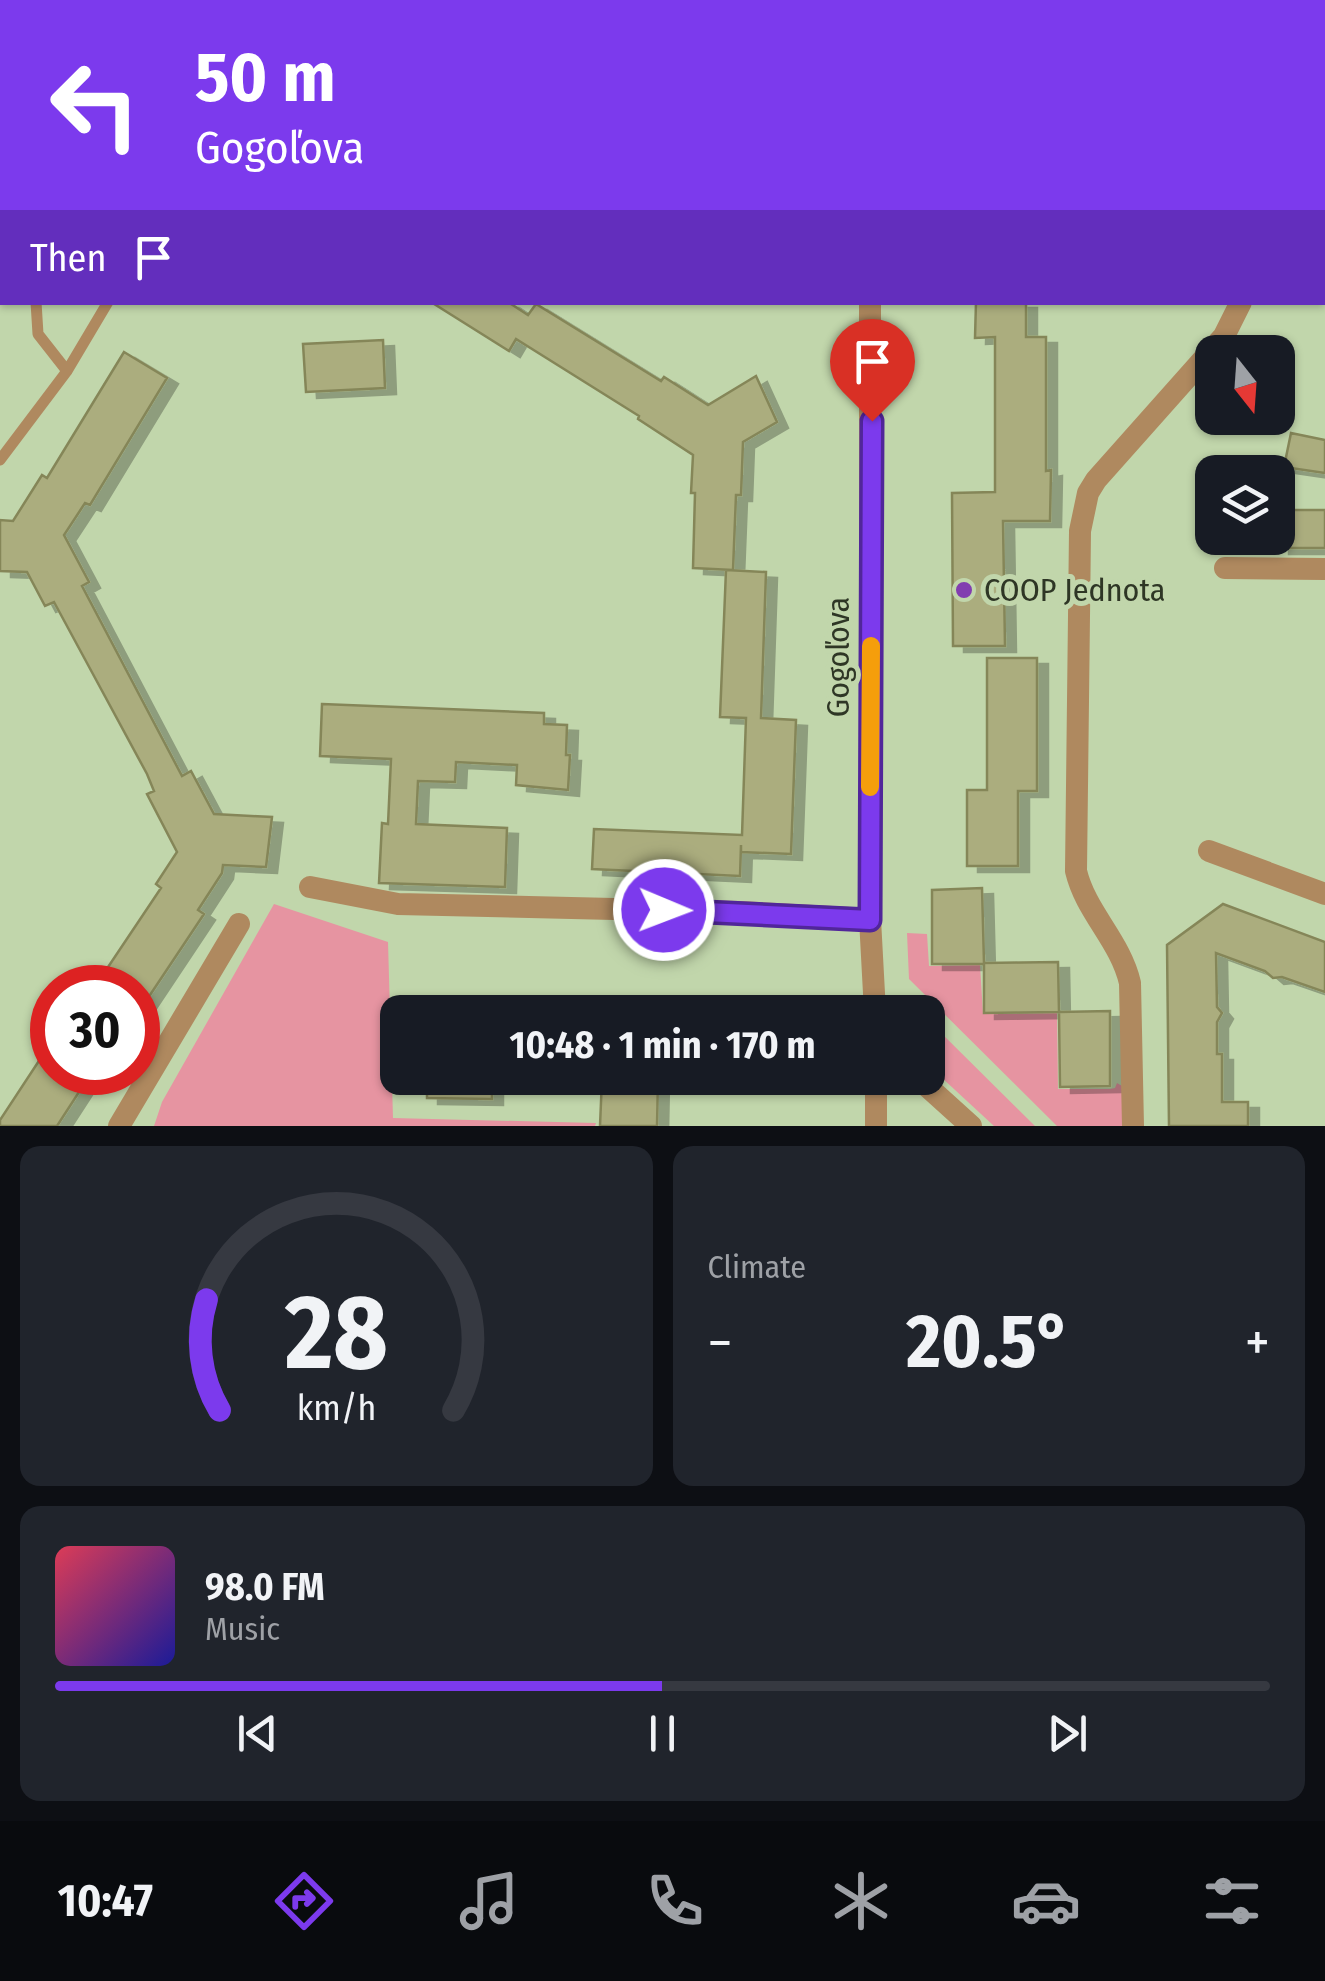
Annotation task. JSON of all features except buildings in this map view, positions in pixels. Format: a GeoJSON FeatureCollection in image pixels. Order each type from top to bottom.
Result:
{"type":"FeatureCollection","features":[{"type":"Feature","properties":{"kind":"street","name":"Gogoľova"},"geometry":{"type":"LineString","coordinates":[[870,305],[873,995]]}},
{"type":"Feature","properties":{"kind":"street"},"geometry":{"type":"LineString","coordinates":[[1133,1126],[1130,982],[1116,944],[1085,901],[1076,870],[1080,532],[1088,493],[1096,480],[1224,336],[1240,305]]}},
{"type":"Feature","properties":{"kind":"street"},"geometry":{"type":"LineString","coordinates":[[1225,568],[1325,569]]}},
{"type":"Feature","properties":{"kind":"street"},"geometry":{"type":"LineString","coordinates":[[1209,851],[1325,894]]}},
{"type":"Feature","properties":{"kind":"street"},"geometry":{"type":"LineString","coordinates":[[310,887],[398,904],[740,912],[870,920]]}},
{"type":"Feature","properties":{"kind":"street"},"geometry":{"type":"LineString","coordinates":[[119,1126],[239,924]]}},
{"type":"Feature","properties":{"kind":"street"},"geometry":{"type":"LineString","coordinates":[[876,1095],[876,1126]]}},
{"type":"Feature","properties":{"kind":"street"},"geometry":{"type":"LineString","coordinates":[[937,1095],[972,1126]]}},
{"type":"Feature","properties":{"kind":"lane"},"geometry":{"type":"LineString","coordinates":[[36,305],[38,334],[67,371]]}},
{"type":"Feature","properties":{"kind":"lane"},"geometry":{"type":"LineString","coordinates":[[0,460],[67,371],[106,305]]}},
{"type":"Feature","properties":{"kind":"shaded area"},"geometry":{"type":"Polygon","coordinates":[[[274,904],[388,942],[390,995],[380,995],[380,1095],[392,1095],[393,1118],[596,1123],[154,1126],[162,1102],[274,904]]]}},
{"type":"Feature","properties":{"kind":"shaded area"},"geometry":{"type":"Polygon","coordinates":[[[907,933],[927,934],[929,966],[980,965],[983,1014],[1057,1013],[1058,1089],[1110,1089],[1117,1083],[1122,1086],[1126,1126],[1057,1126],[945,1015],[945,995],[925,995],[909,979],[907,933]]]}},
{"type":"Feature","properties":{"kind":"shaded area"},"geometry":{"type":"Polygon","coordinates":[[[945,1037],[1035,1126],[994,1126],[945,1081],[945,1037]]]}},
{"type":"Feature","properties":{"kind":"slow traffic"},"geometry":{"type":"LineString","coordinates":[[870,787],[871,646]]}},
{"type":"Feature","properties":{"kind":"place","name":"COOP Jednota"},"geometry":{"type":"Point","coordinates":[964,590]}},
{"type":"Feature","properties":{"kind":"route"},"geometry":{"type":"LineString","coordinates":[[664,910],[870,920],[872,421]]}}]}
